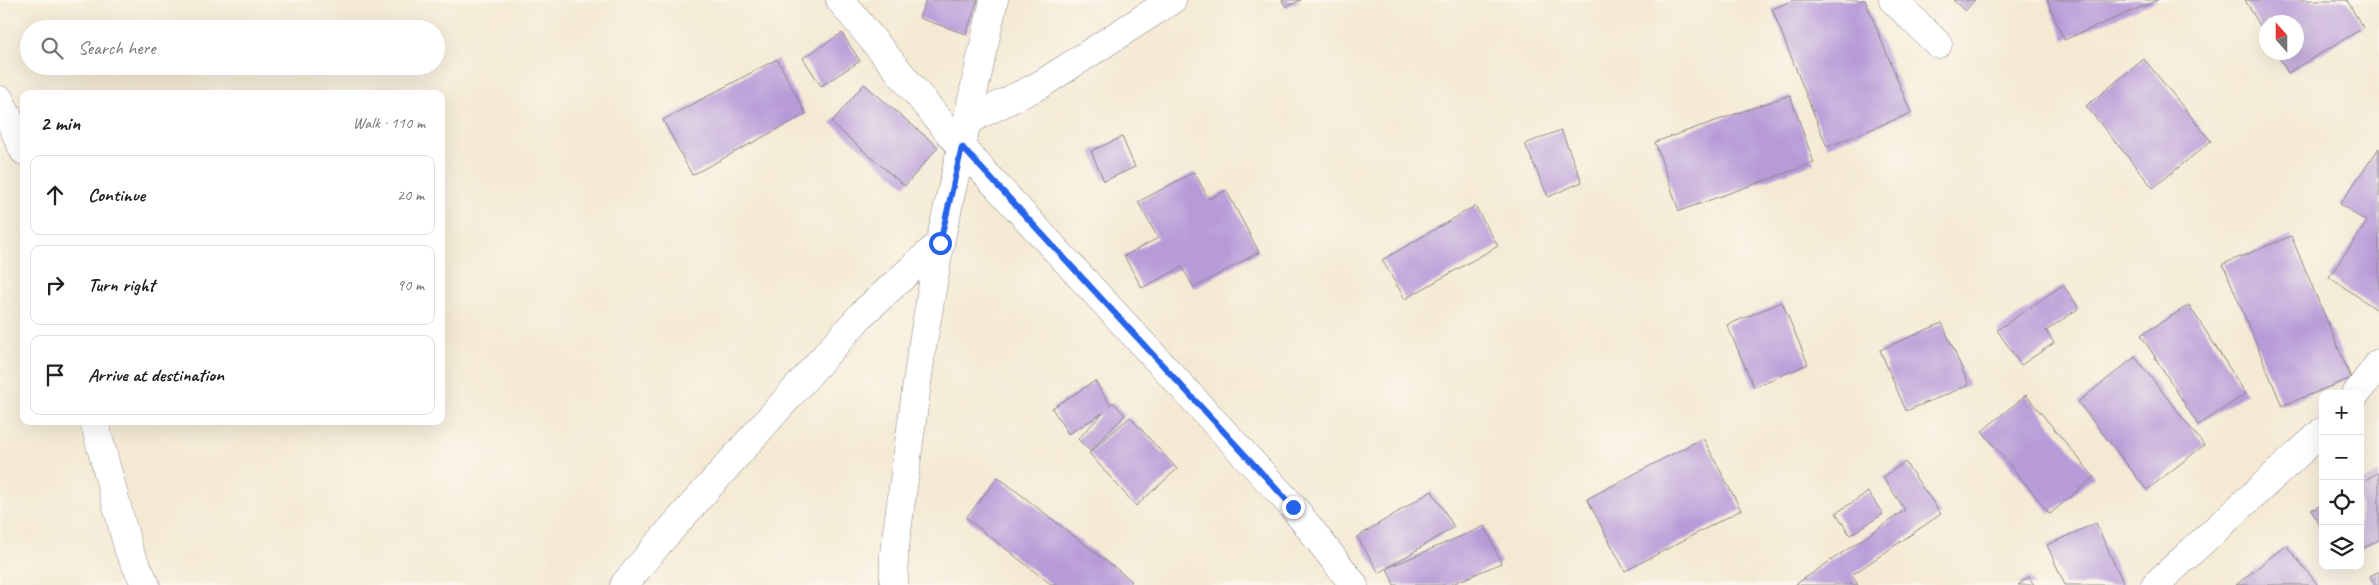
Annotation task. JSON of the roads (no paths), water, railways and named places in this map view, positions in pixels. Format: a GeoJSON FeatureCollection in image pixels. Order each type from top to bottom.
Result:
{"type":"FeatureCollection","features":[{"type":"Feature","properties":{"kind":"street"},"geometry":{"type":"LineString","coordinates":[[840,0],[964,134],[1293,507],[1354,585]]}},
{"type":"Feature","properties":{"kind":"street"},"geometry":{"type":"LineString","coordinates":[[894,585],[894,554],[921,354],[940,243],[994,0]]}},
{"type":"Feature","properties":{"kind":"street"},"geometry":{"type":"LineString","coordinates":[[964,134],[1172,0]]}},
{"type":"Feature","properties":{"kind":"street"},"geometry":{"type":"LineString","coordinates":[[1893,0],[1938,44]]}},
{"type":"Feature","properties":{"kind":"street"},"geometry":{"type":"LineString","coordinates":[[0,100],[20,143]]}},
{"type":"Feature","properties":{"kind":"street"},"geometry":{"type":"LineString","coordinates":[[624,585],[664,536],[863,313],[940,243]]}},
{"type":"Feature","properties":{"kind":"street"},"geometry":{"type":"LineString","coordinates":[[2359,390],[2379,363]]}},
{"type":"Feature","properties":{"kind":"street"},"geometry":{"type":"LineString","coordinates":[[95,425],[129,551],[146,585]]}},
{"type":"Feature","properties":{"kind":"street"},"geometry":{"type":"LineString","coordinates":[[2156,585],[2319,435]]}}]}
